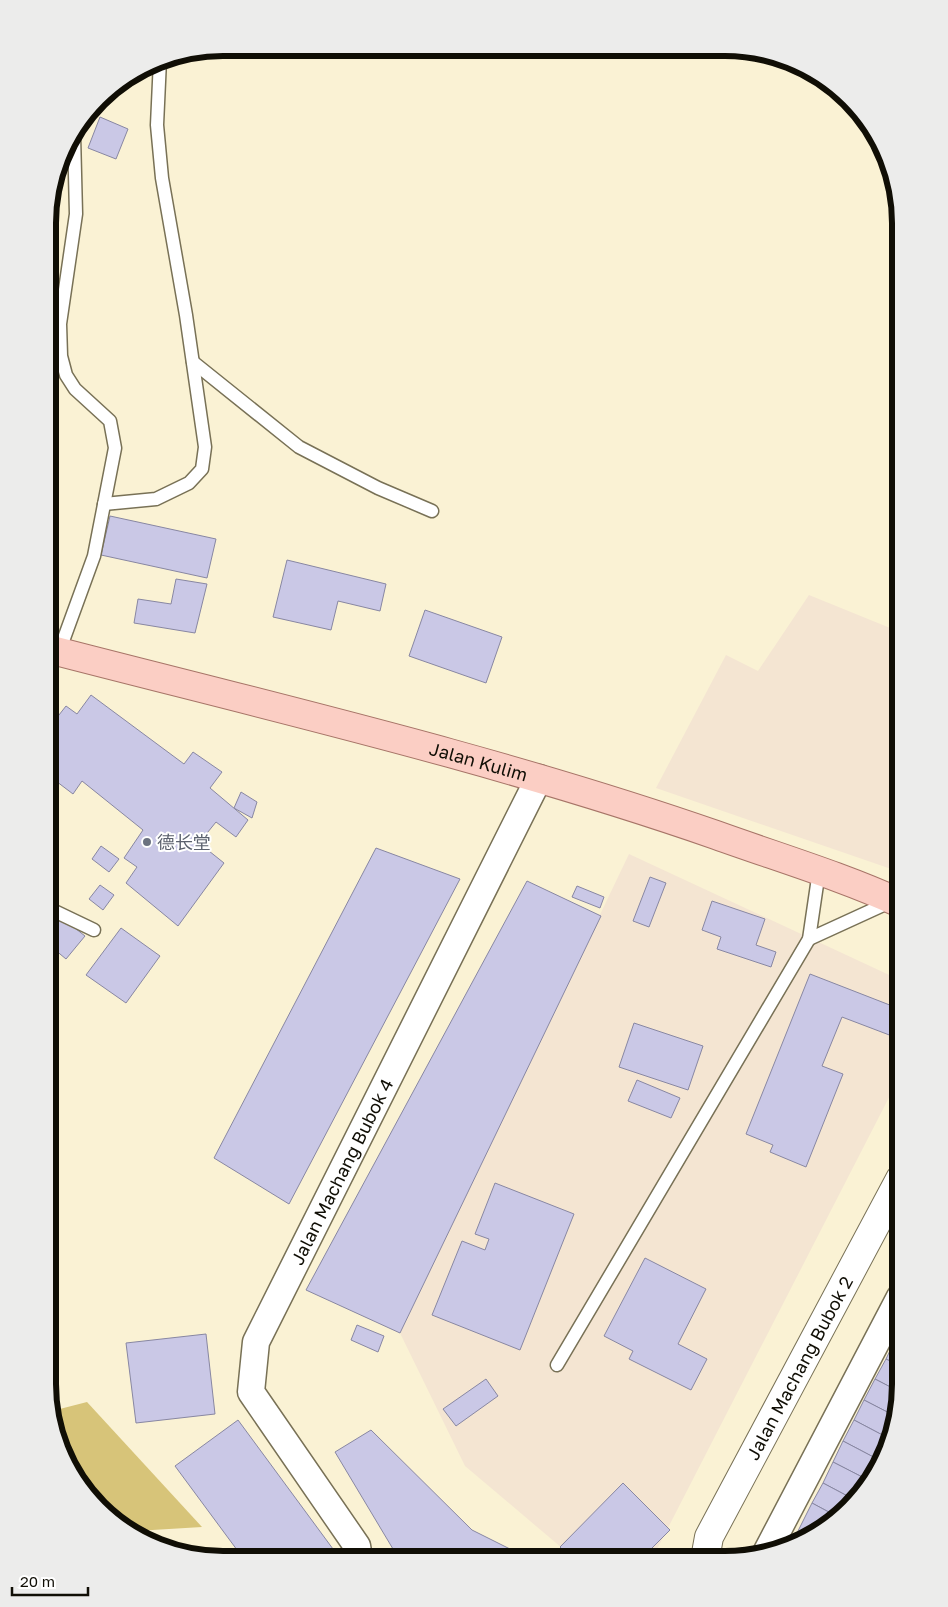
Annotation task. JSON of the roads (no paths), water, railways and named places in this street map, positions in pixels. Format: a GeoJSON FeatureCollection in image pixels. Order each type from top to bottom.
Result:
{"type":"FeatureCollection","features":[{"type":"Feature","properties":{"kind":"main road","name":"Jalan Kulim"},"geometry":{"type":"LineString","coordinates":[[56,652],[539,778],[652,813],[819,871],[891,899]]}},
{"type":"Feature","properties":{"kind":"street","name":"Jalan Machang Bubok 4"},"geometry":{"type":"LineString","coordinates":[[358,1551],[357,1546],[251,1392],[256,1342],[539,778]]}},
{"type":"Feature","properties":{"kind":"street","name":"Jalan Machang Bubok 2"},"geometry":{"type":"LineString","coordinates":[[707,1551],[709,1537],[891,1196]]}},
{"type":"Feature","properties":{"kind":"street"},"geometry":{"type":"LineString","coordinates":[[771,1544],[891,1313]]}},
{"type":"Feature","properties":{"kind":"lane"},"geometry":{"type":"LineString","coordinates":[[104,504],[156,499],[189,483],[202,469],[205,447],[193,362],[162,178],[157,125],[160,69]]}},
{"type":"Feature","properties":{"kind":"lane"},"geometry":{"type":"LineString","coordinates":[[56,646],[94,556],[115,448],[110,421],[75,389],[66,375],[62,356],[60,324],[76,214],[74,147]]}},
{"type":"Feature","properties":{"kind":"lane"},"geometry":{"type":"LineString","coordinates":[[193,362],[299,447],[378,488],[432,511]]}},
{"type":"Feature","properties":{"kind":"lane"},"geometry":{"type":"LineString","coordinates":[[557,1365],[809,939],[819,871]]}},
{"type":"Feature","properties":{"kind":"lane"},"geometry":{"type":"LineString","coordinates":[[809,939],[891,905]]}},
{"type":"Feature","properties":{"kind":"lane"},"geometry":{"type":"LineString","coordinates":[[56,912],[94,930]]}},
{"type":"Feature","properties":{"kind":"place","name":"德长堂"},"geometry":{"type":"Point","coordinates":[147,842]}}]}
